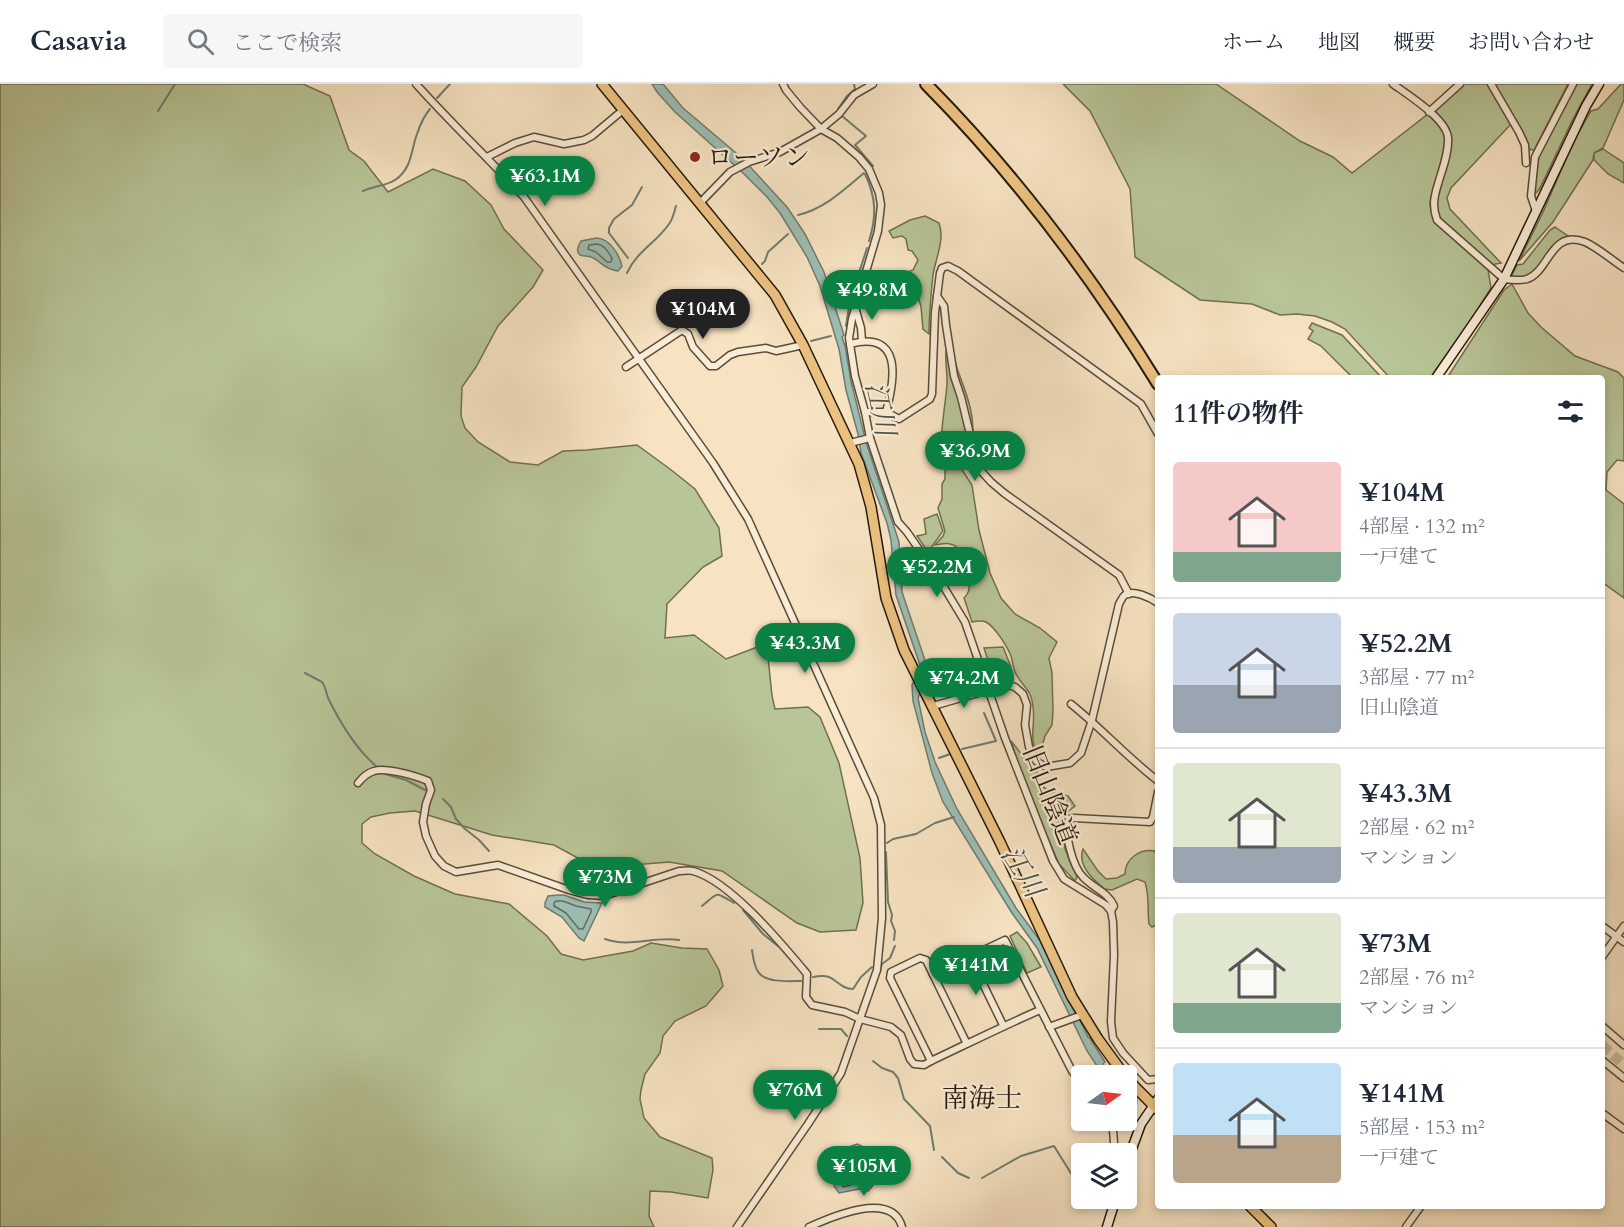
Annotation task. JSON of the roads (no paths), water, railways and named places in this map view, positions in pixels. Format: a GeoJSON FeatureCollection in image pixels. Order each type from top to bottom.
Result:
{"type":"FeatureCollection","features":[{"type":"Feature","properties":{"kind":"highway"},"geometry":{"type":"LineString","coordinates":[[926,84],[997,160],[1077,260],[1155,379]]}},
{"type":"Feature","properties":{"kind":"highway"},"geometry":{"type":"LineString","coordinates":[[932,84],[997,152],[1082,257],[1159,375]]}},
{"type":"Feature","properties":{"kind":"main road"},"geometry":{"type":"LineString","coordinates":[[602,84],[775,295],[803,345],[853,442],[871,507],[886,598],[904,650],[1000,842],[1072,998],[1118,1065]]}},
{"type":"Feature","properties":{"kind":"main road"},"geometry":{"type":"LineString","coordinates":[[1137,1087],[1155,1104]]}},
{"type":"Feature","properties":{"kind":"main road"},"geometry":{"type":"LineString","coordinates":[[1253,1209],[1271,1227]]}},
{"type":"Feature","properties":{"kind":"street"},"geometry":{"type":"LineString","coordinates":[[416,84],[524,197],[713,463],[752,526],[874,798],[881,825],[882,918],[877,970],[841,1073],[737,1227]]}},
{"type":"Feature","properties":{"kind":"street","name":"旧山陰道"},"geometry":{"type":"LineString","coordinates":[[783,84],[821,129],[837,138],[860,157],[869,169],[879,193],[881,205],[878,231],[855,307],[849,338],[869,438],[898,522],[936,574],[965,621],[1005,738],[1053,861],[1064,879],[1106,905],[1111,911]]}},
{"type":"Feature","properties":{"kind":"street"},"geometry":{"type":"LineString","coordinates":[[700,203],[730,172],[749,162],[780,152],[821,129],[839,114],[854,95],[873,84]]}},
{"type":"Feature","properties":{"kind":"street"},"geometry":{"type":"LineString","coordinates":[[1393,84],[1442,123],[1448,137],[1433,201],[1437,220],[1504,279],[1526,279],[1536,274],[1555,248],[1570,241],[1587,243],[1624,268]]}},
{"type":"Feature","properties":{"kind":"street"},"geometry":{"type":"LineString","coordinates":[[1429,112],[1460,84]]}},
{"type":"Feature","properties":{"kind":"street"},"geometry":{"type":"LineString","coordinates":[[1491,84],[1520,132],[1526,163]]}},
{"type":"Feature","properties":{"kind":"street"},"geometry":{"type":"LineString","coordinates":[[1536,211],[1531,195],[1535,157],[1573,84]]}},
{"type":"Feature","properties":{"kind":"street"},"geometry":{"type":"LineString","coordinates":[[1438,375],[1504,279],[1584,108],[1599,84]]}},
{"type":"Feature","properties":{"kind":"street"},"geometry":{"type":"LineString","coordinates":[[487,157],[515,143],[534,137],[564,144],[584,140],[592,136],[622,110]]}},
{"type":"Feature","properties":{"kind":"street"},"geometry":{"type":"LineString","coordinates":[[1525,150],[1535,157]]}},
{"type":"Feature","properties":{"kind":"street"},"geometry":{"type":"LineString","coordinates":[[865,412],[886,412],[899,419],[932,397],[935,312],[941,269],[948,266],[1141,404],[1155,429]]}},
{"type":"Feature","properties":{"kind":"street"},"geometry":{"type":"LineString","coordinates":[[937,296],[944,306],[954,376],[981,471],[1004,493],[1119,575],[1129,594]]}},
{"type":"Feature","properties":{"kind":"street"},"geometry":{"type":"LineString","coordinates":[[855,307],[862,341]]}},
{"type":"Feature","properties":{"kind":"street"},"geometry":{"type":"LineString","coordinates":[[626,367],[682,330],[688,334],[693,347],[710,366],[716,366],[738,352],[766,348],[776,351],[803,345]]}},
{"type":"Feature","properties":{"kind":"street"},"geometry":{"type":"LineString","coordinates":[[850,344],[862,341],[882,344],[885,347],[892,361],[891,392],[886,412]]}},
{"type":"Feature","properties":{"kind":"street"},"geometry":{"type":"LineString","coordinates":[[853,442],[869,438]]}},
{"type":"Feature","properties":{"kind":"street"},"geometry":{"type":"LineString","coordinates":[[933,706],[989,690],[1014,687],[1023,694],[1027,705],[1025,725],[1029,747],[1036,761],[1046,767],[1070,763],[1082,753],[1119,604],[1125,595],[1131,593],[1155,601]]}},
{"type":"Feature","properties":{"kind":"street"},"geometry":{"type":"LineString","coordinates":[[1071,704],[1092,720],[1155,778]]}},
{"type":"Feature","properties":{"kind":"street"},"geometry":{"type":"LineString","coordinates":[[358,783],[372,771],[382,770],[428,780],[431,790],[423,822],[426,836],[435,856],[444,866],[456,872],[498,865],[569,890],[604,896],[679,871],[692,870],[703,875],[720,884],[745,907],[807,974],[806,997],[812,1005],[845,1012],[860,1019],[891,1027],[901,1035],[914,1064],[924,1065],[1003,1025],[1040,1010]]}},
{"type":"Feature","properties":{"kind":"street"},"geometry":{"type":"LineString","coordinates":[[1155,807],[1150,822],[1074,818],[1069,819],[1066,826],[1070,848],[1083,877],[1108,896],[1114,906],[1111,911],[1114,953],[1111,1022],[1113,1038],[1141,1075],[1148,1080],[1155,1079]]}},
{"type":"Feature","properties":{"kind":"street"},"geometry":{"type":"LineString","coordinates":[[1605,953],[1624,926]]}},
{"type":"Feature","properties":{"kind":"street"},"geometry":{"type":"LineString","coordinates":[[1605,928],[1624,942]]}},
{"type":"Feature","properties":{"kind":"street"},"geometry":{"type":"LineString","coordinates":[[933,974],[1005,940],[1071,1069]]}},
{"type":"Feature","properties":{"kind":"street"},"geometry":{"type":"LineString","coordinates":[[970,957],[1003,1025]]}},
{"type":"Feature","properties":{"kind":"street"},"geometry":{"type":"LineString","coordinates":[[931,1061],[890,978],[891,972],[920,958],[926,960],[967,1044]]}},
{"type":"Feature","properties":{"kind":"street"},"geometry":{"type":"LineString","coordinates":[[1048,1027],[1082,1015]]}},
{"type":"Feature","properties":{"kind":"street"},"geometry":{"type":"LineString","coordinates":[[1605,1029],[1624,1045]]}},
{"type":"Feature","properties":{"kind":"street"},"geometry":{"type":"LineString","coordinates":[[1605,1062],[1624,1078]]}},
{"type":"Feature","properties":{"kind":"street"},"geometry":{"type":"LineString","coordinates":[[1134,1143],[1141,1124],[1155,1106]]}},
{"type":"Feature","properties":{"kind":"street"},"geometry":{"type":"LineString","coordinates":[[1605,1115],[1624,1129]]}},
{"type":"Feature","properties":{"kind":"street"},"geometry":{"type":"LineString","coordinates":[[809,1227],[847,1212],[874,1207],[889,1210],[900,1220],[902,1227]]}},
{"type":"Feature","properties":{"kind":"street"},"geometry":{"type":"LineString","coordinates":[[1108,1226],[1113,1209]]}},
{"type":"Feature","properties":{"kind":"street"},"geometry":{"type":"LineString","coordinates":[[1406,1227],[1419,1209]]}},
{"type":"Feature","properties":{"kind":"water"},"geometry":{"type":"Polygon","coordinates":[[[652,84],[663,84],[683,108],[742,158],[787,207],[805,234],[824,272],[844,335],[842,337],[851,381],[866,442],[899,542],[902,592],[928,669],[928,675],[918,698],[925,732],[935,762],[957,809],[1016,908],[1044,946],[1088,1037],[1105,1062],[1104,1065],[1096,1065],[1087,1051],[1037,948],[1012,913],[943,802],[932,773],[913,701],[912,685],[921,668],[896,595],[891,540],[887,523],[861,453],[839,349],[820,286],[807,257],[780,213],[767,197],[675,112],[652,84]]]}},
{"type":"Feature","properties":{"kind":"water"},"geometry":{"type":"Polygon","coordinates":[[[597,238],[606,241],[616,252],[622,266],[618,271],[578,252],[581,241],[597,238]]]}},
{"type":"Feature","properties":{"kind":"water"},"geometry":{"type":"Polygon","coordinates":[[[564,895],[584,902],[602,903],[584,941],[562,917],[545,907],[548,896],[564,895]]]}},
{"type":"Feature","properties":{"kind":"water"},"geometry":{"type":"Polygon","coordinates":[[[857,1144],[887,1155],[886,1159],[877,1179],[868,1191],[859,1189],[839,1193],[834,1186],[842,1169],[840,1157],[849,1147],[857,1144]]]}},
{"type":"Feature","properties":{"kind":"waterway"},"geometry":{"type":"LineString","coordinates":[[158,111],[175,84]]}},
{"type":"Feature","properties":{"kind":"waterway"},"geometry":{"type":"LineString","coordinates":[[437,98],[450,84]]}},
{"type":"Feature","properties":{"kind":"waterway"},"geometry":{"type":"LineString","coordinates":[[838,109],[855,89],[854,84]]}},
{"type":"Feature","properties":{"kind":"waterway"},"geometry":{"type":"LineString","coordinates":[[363,191],[391,182],[401,176],[410,159],[419,127],[430,109]]}},
{"type":"Feature","properties":{"kind":"waterway"},"geometry":{"type":"LineString","coordinates":[[842,116],[866,136],[855,145],[873,166]]}},
{"type":"Feature","properties":{"kind":"waterway"},"geometry":{"type":"LineString","coordinates":[[798,215],[825,204],[864,173]]}},
{"type":"Feature","properties":{"kind":"waterway"},"geometry":{"type":"LineString","coordinates":[[865,174],[874,207],[869,241]]}},
{"type":"Feature","properties":{"kind":"waterway"},"geometry":{"type":"LineString","coordinates":[[628,258],[609,233],[609,228],[614,219],[632,205],[642,187]]}},
{"type":"Feature","properties":{"kind":"waterway"},"geometry":{"type":"LineString","coordinates":[[627,273],[641,253],[669,224],[676,206]]}},
{"type":"Feature","properties":{"kind":"waterway"},"geometry":{"type":"LineString","coordinates":[[762,264],[768,252],[788,234]]}},
{"type":"Feature","properties":{"kind":"waterway"},"geometry":{"type":"LineString","coordinates":[[846,326],[850,301],[867,248]]}},
{"type":"Feature","properties":{"kind":"waterway"},"geometry":{"type":"LineString","coordinates":[[811,341],[831,336]]}},
{"type":"Feature","properties":{"kind":"waterway"},"geometry":{"type":"LineString","coordinates":[[305,673],[322,682],[344,727],[355,744],[376,766]]}},
{"type":"Feature","properties":{"kind":"waterway"},"geometry":{"type":"LineString","coordinates":[[962,749],[996,741],[984,713]]}},
{"type":"Feature","properties":{"kind":"waterway"},"geometry":{"type":"LineString","coordinates":[[939,758],[950,754]]}},
{"type":"Feature","properties":{"kind":"waterway"},"geometry":{"type":"LineString","coordinates":[[385,774],[406,780],[425,790]]}},
{"type":"Feature","properties":{"kind":"waterway"},"geometry":{"type":"LineString","coordinates":[[443,799],[451,807],[456,819],[489,851]]}},
{"type":"Feature","properties":{"kind":"waterway"},"geometry":{"type":"LineString","coordinates":[[887,843],[893,839],[916,834],[935,823],[954,817]]}},
{"type":"Feature","properties":{"kind":"waterway"},"geometry":{"type":"LineString","coordinates":[[886,852],[888,902],[895,931],[894,940]]}},
{"type":"Feature","properties":{"kind":"waterway"},"geometry":{"type":"LineString","coordinates":[[702,906],[717,895],[734,903]]}},
{"type":"Feature","properties":{"kind":"waterway"},"geometry":{"type":"LineString","coordinates":[[743,910],[763,934],[778,946]]}},
{"type":"Feature","properties":{"kind":"waterway"},"geometry":{"type":"LineString","coordinates":[[605,939],[624,942],[679,940]]}},
{"type":"Feature","properties":{"kind":"waterway"},"geometry":{"type":"LineString","coordinates":[[880,971],[882,964],[890,958],[895,946]]}},
{"type":"Feature","properties":{"kind":"waterway"},"geometry":{"type":"LineString","coordinates":[[752,950],[756,968],[763,976],[778,981],[801,981]]}},
{"type":"Feature","properties":{"kind":"waterway"},"geometry":{"type":"LineString","coordinates":[[813,977],[827,976],[846,988],[853,989],[872,967]]}},
{"type":"Feature","properties":{"kind":"waterway"},"geometry":{"type":"LineString","coordinates":[[819,1029],[841,1029],[847,1036]]}},
{"type":"Feature","properties":{"kind":"waterway"},"geometry":{"type":"LineString","coordinates":[[873,1061],[893,1072],[898,1078],[904,1099],[930,1126],[934,1150]]}},
{"type":"Feature","properties":{"kind":"waterway"},"geometry":{"type":"LineString","coordinates":[[982,1178],[1021,1156],[1054,1146],[1071,1173]]}},
{"type":"Feature","properties":{"kind":"waterway"},"geometry":{"type":"LineString","coordinates":[[942,1157],[958,1173],[969,1178]]}},
{"type":"Feature","properties":{"kind":"tunnel"},"geometry":{"type":"LineString","coordinates":[[1605,1048],[1624,1065]]}},
{"type":"Feature","properties":{"kind":"place","name":"ローソン"},"geometry":{"type":"Point","coordinates":[695,157]}},
{"type":"Feature","properties":{"kind":"district","name":"南海士"},"geometry":{"type":"Point","coordinates":[982,1098]}},
{"type":"Feature","properties":{"kind":"water label","name":"江川"},"geometry":{"type":"Point","coordinates":[880,409]}},
{"type":"Feature","properties":{"kind":"water label","name":"江川"},"geometry":{"type":"Point","coordinates":[1022,872]}}]}
